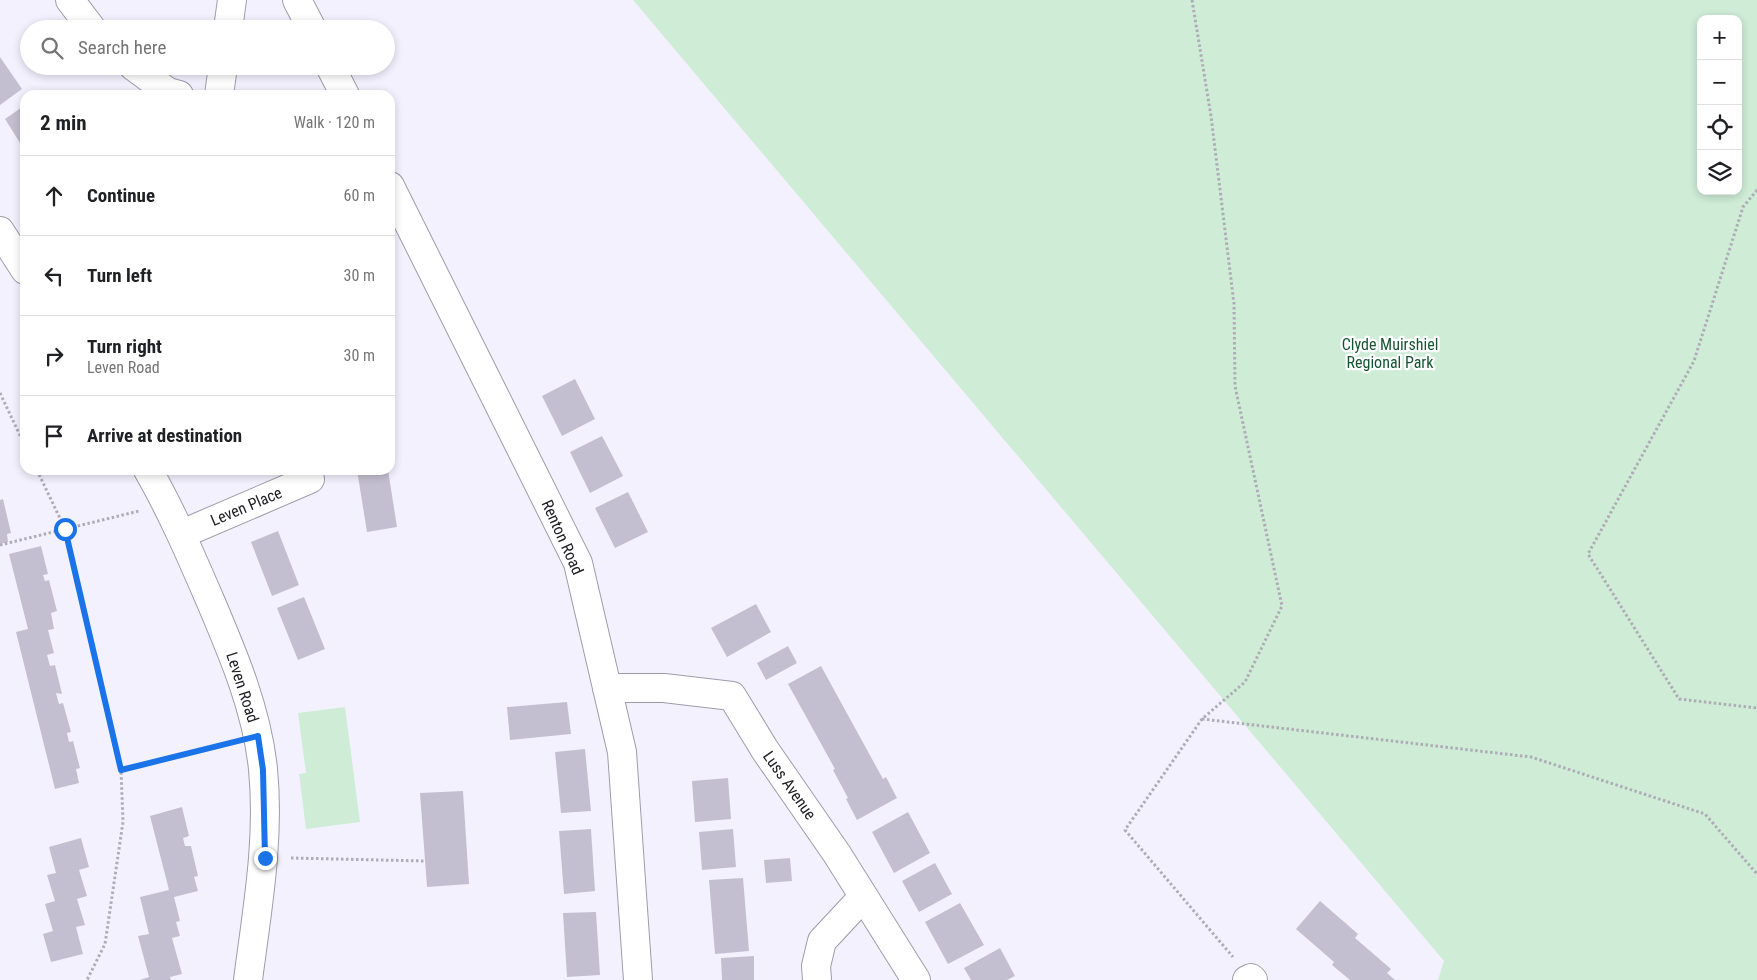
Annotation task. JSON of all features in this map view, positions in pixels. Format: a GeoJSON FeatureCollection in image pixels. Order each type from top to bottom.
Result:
{"type":"FeatureCollection","features":[{"type":"Feature","properties":{"kind":"street"},"geometry":{"type":"LineString","coordinates":[[70,0],[85,20]]}},
{"type":"Feature","properties":{"kind":"street"},"geometry":{"type":"LineString","coordinates":[[229,20],[232,0]]}},
{"type":"Feature","properties":{"kind":"street"},"geometry":{"type":"LineString","coordinates":[[297,0],[307,20]]}},
{"type":"Feature","properties":{"kind":"street"},"geometry":{"type":"LineString","coordinates":[[145,75],[165,90]]}},
{"type":"Feature","properties":{"kind":"street"},"geometry":{"type":"LineString","coordinates":[[219,90],[221,75]]}},
{"type":"Feature","properties":{"kind":"street"},"geometry":{"type":"LineString","coordinates":[[335,75],[342,90]]}},
{"type":"Feature","properties":{"kind":"street","name":"Renton Road"},"geometry":{"type":"LineString","coordinates":[[395,196],[578,563],[622,752],[638,980]]}},
{"type":"Feature","properties":{"kind":"street"},"geometry":{"type":"LineString","coordinates":[[0,231],[20,262]]}},
{"type":"Feature","properties":{"kind":"street","name":"Leven Road"},"geometry":{"type":"LineString","coordinates":[[151,475],[182,534],[237,663],[258,736],[263,770],[265,858],[248,980]]}},
{"type":"Feature","properties":{"kind":"street","name":"Leven Place"},"geometry":{"type":"LineString","coordinates":[[182,534],[310,479]]}},
{"type":"Feature","properties":{"kind":"street","name":"Luss Avenue"},"geometry":{"type":"LineString","coordinates":[[607,688],[664,688],[732,696],[765,750],[837,854],[916,980]]}},
{"type":"Feature","properties":{"kind":"street"},"geometry":{"type":"LineString","coordinates":[[817,980],[816,966],[822,940],[863,897]]}},
{"type":"Feature","properties":{"kind":"path"},"geometry":{"type":"LineString","coordinates":[[1192,0],[1212,116],[1234,304],[1235,386],[1282,606],[1245,682],[1202,719],[1125,830],[1250,979]]}},
{"type":"Feature","properties":{"kind":"path"},"geometry":{"type":"LineString","coordinates":[[1757,190],[1743,207],[1694,361],[1588,554],[1679,699],[1757,708]]}},
{"type":"Feature","properties":{"kind":"path"},"geometry":{"type":"LineString","coordinates":[[0,393],[20,435]]}},
{"type":"Feature","properties":{"kind":"path"},"geometry":{"type":"LineString","coordinates":[[39,475],[65,529],[121,770],[124,822],[106,944],[87,980]]}},
{"type":"Feature","properties":{"kind":"path"},"geometry":{"type":"LineString","coordinates":[[0,545],[166,504]]}},
{"type":"Feature","properties":{"kind":"path"},"geometry":{"type":"LineString","coordinates":[[1202,719],[1531,757],[1705,814],[1757,874]]}},
{"type":"Feature","properties":{"kind":"path"},"geometry":{"type":"LineString","coordinates":[[121,770],[258,736]]}},
{"type":"Feature","properties":{"kind":"path"},"geometry":{"type":"LineString","coordinates":[[265,858],[425,861]]}},
{"type":"Feature","properties":{"kind":"green space","name":"Clyde Muirshiel Regional Park"},"geometry":{"type":"Polygon","coordinates":[[[633,0],[1757,0],[1757,980],[1438,980],[1444,961],[633,0]]]}},
{"type":"Feature","properties":{"kind":"green space"},"geometry":{"type":"Polygon","coordinates":[[[345,707],[360,822],[306,829],[299,774],[306,773],[298,713],[345,707]]]}},
{"type":"Feature","properties":{"kind":"building"},"geometry":{"type":"Polygon","coordinates":[[[0,57],[22,89],[0,105],[0,57]]]}},
{"type":"Feature","properties":{"kind":"building"},"geometry":{"type":"Polygon","coordinates":[[[20,108],[20,143],[5,119],[20,108]]]}},
{"type":"Feature","properties":{"kind":"building"},"geometry":{"type":"Polygon","coordinates":[[[575,379],[595,419],[562,436],[542,396],[575,379]]]}},
{"type":"Feature","properties":{"kind":"building"},"geometry":{"type":"Polygon","coordinates":[[[602,436],[623,476],[590,493],[570,452],[602,436]]]}},
{"type":"Feature","properties":{"kind":"building"},"geometry":{"type":"Polygon","coordinates":[[[358,475],[389,475],[397,527],[367,532],[358,475]]]}},
{"type":"Feature","properties":{"kind":"building"},"geometry":{"type":"Polygon","coordinates":[[[628,492],[648,532],[615,548],[595,508],[628,492]]]}},
{"type":"Feature","properties":{"kind":"building"},"geometry":{"type":"Polygon","coordinates":[[[3,499],[11,533],[7,534],[8,542],[0,544],[0,500],[3,499]]]}},
{"type":"Feature","properties":{"kind":"building"},"geometry":{"type":"Polygon","coordinates":[[[278,531],[299,585],[272,596],[251,542],[278,531]]]}},
{"type":"Feature","properties":{"kind":"building"},"geometry":{"type":"Polygon","coordinates":[[[41,546],[48,574],[43,575],[45,581],[49,580],[57,611],[51,613],[54,629],[48,630],[54,653],[47,655],[50,666],[55,665],[62,694],[56,693],[59,704],[63,703],[71,732],[67,733],[69,742],[73,741],[80,768],[76,769],[79,783],[55,789],[16,632],[28,629],[9,554],[41,546]]]}},
{"type":"Feature","properties":{"kind":"building"},"geometry":{"type":"Polygon","coordinates":[[[304,597],[325,649],[298,660],[277,608],[304,597]]]}},
{"type":"Feature","properties":{"kind":"building"},"geometry":{"type":"Polygon","coordinates":[[[756,604],[771,632],[727,657],[711,628],[756,604]]]}},
{"type":"Feature","properties":{"kind":"building"},"geometry":{"type":"Polygon","coordinates":[[[788,646],[797,663],[766,680],[757,663],[788,646]]]}},
{"type":"Feature","properties":{"kind":"building"},"geometry":{"type":"Polygon","coordinates":[[[821,666],[883,779],[886,777],[897,798],[857,820],[833,770],[835,769],[788,684],[821,666]]]}},
{"type":"Feature","properties":{"kind":"building"},"geometry":{"type":"Polygon","coordinates":[[[567,702],[571,734],[510,740],[507,707],[567,702]]]}},
{"type":"Feature","properties":{"kind":"building"},"geometry":{"type":"Polygon","coordinates":[[[585,749],[591,811],[561,813],[555,752],[585,749]]]}},
{"type":"Feature","properties":{"kind":"building"},"geometry":{"type":"Polygon","coordinates":[[[728,778],[731,819],[695,822],[692,781],[728,778]]]}},
{"type":"Feature","properties":{"kind":"building"},"geometry":{"type":"Polygon","coordinates":[[[463,791],[469,884],[427,887],[420,793],[463,791]]]}},
{"type":"Feature","properties":{"kind":"building"},"geometry":{"type":"Polygon","coordinates":[[[182,807],[189,836],[183,838],[185,846],[191,846],[198,876],[194,877],[198,891],[174,897],[180,921],[176,922],[180,936],[172,938],[182,974],[170,977],[171,980],[140,980],[149,977],[138,936],[149,934],[140,897],[169,890],[150,816],[182,807]]]}},
{"type":"Feature","properties":{"kind":"building"},"geometry":{"type":"Polygon","coordinates":[[[908,812],[930,853],[894,873],[872,832],[908,812]]]}},
{"type":"Feature","properties":{"kind":"building"},"geometry":{"type":"Polygon","coordinates":[[[591,829],[595,891],[564,894],[559,831],[591,829]]]}},
{"type":"Feature","properties":{"kind":"building"},"geometry":{"type":"Polygon","coordinates":[[[733,829],[736,867],[702,870],[699,832],[733,829]]]}},
{"type":"Feature","properties":{"kind":"building"},"geometry":{"type":"Polygon","coordinates":[[[81,838],[89,867],[79,870],[87,896],[77,899],[85,925],[76,927],[83,954],[51,962],[43,934],[53,931],[45,904],[55,901],[47,875],[56,873],[49,847],[81,838]]]}},
{"type":"Feature","properties":{"kind":"building"},"geometry":{"type":"Polygon","coordinates":[[[790,858],[792,881],[766,883],[764,860],[790,858]]]}},
{"type":"Feature","properties":{"kind":"building"},"geometry":{"type":"Polygon","coordinates":[[[935,863],[952,894],[919,912],[902,881],[935,863]]]}},
{"type":"Feature","properties":{"kind":"building"},"geometry":{"type":"Polygon","coordinates":[[[743,878],[749,951],[715,954],[709,880],[743,878]]]}},
{"type":"Feature","properties":{"kind":"building"},"geometry":{"type":"Polygon","coordinates":[[[1320,901],[1358,934],[1355,938],[1391,969],[1387,973],[1395,980],[1350,980],[1332,965],[1334,962],[1296,929],[1320,901]]]}},
{"type":"Feature","properties":{"kind":"building"},"geometry":{"type":"Polygon","coordinates":[[[960,903],[984,945],[948,964],[925,922],[960,903]]]}},
{"type":"Feature","properties":{"kind":"building"},"geometry":{"type":"Polygon","coordinates":[[[596,912],[600,975],[567,977],[563,913],[596,912]]]}},
{"type":"Feature","properties":{"kind":"building"},"geometry":{"type":"Polygon","coordinates":[[[1000,948],[1015,976],[1007,980],[971,980],[964,968],[1000,948]]]}},
{"type":"Feature","properties":{"kind":"building"},"geometry":{"type":"Polygon","coordinates":[[[754,956],[754,980],[722,980],[721,958],[754,956]]]}},
{"type":"Feature","properties":{"kind":"route"},"geometry":{"type":"LineString","coordinates":[[65,529],[121,770],[258,736],[263,770],[265,858]]}}]}
